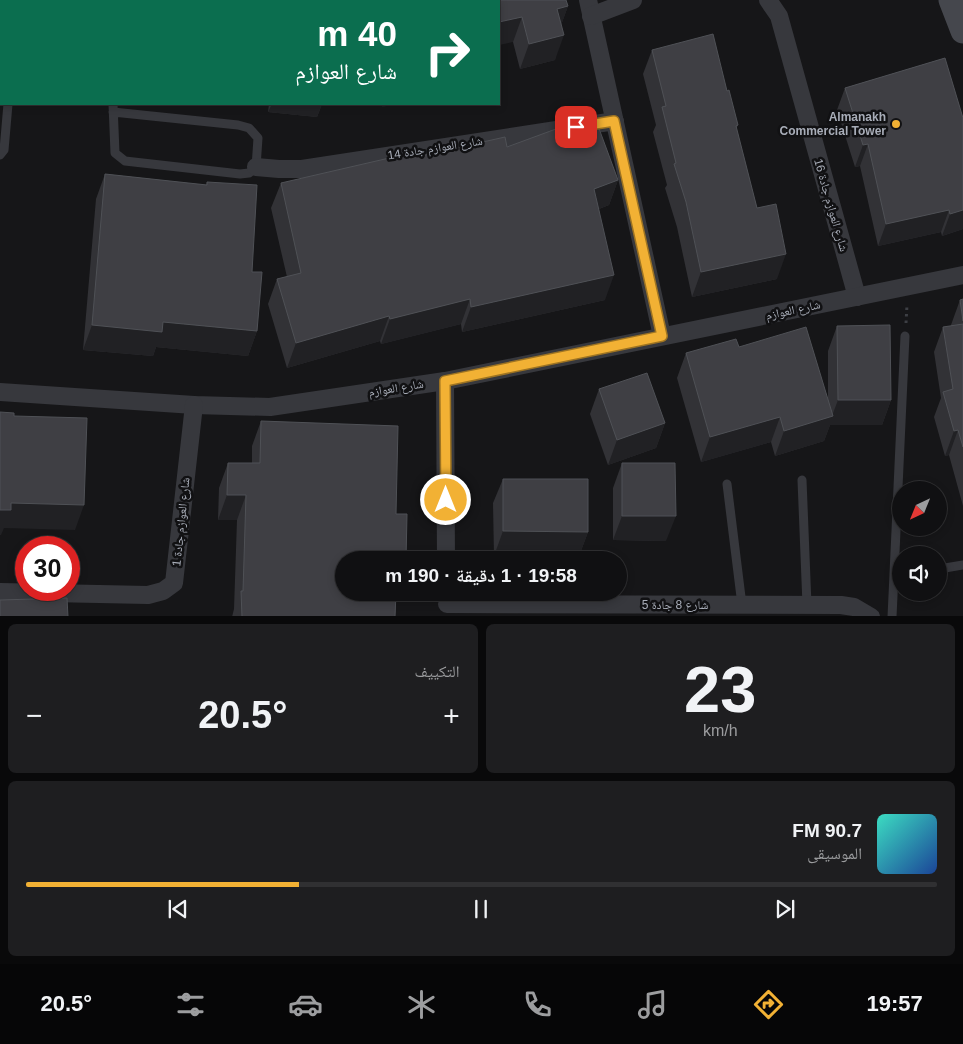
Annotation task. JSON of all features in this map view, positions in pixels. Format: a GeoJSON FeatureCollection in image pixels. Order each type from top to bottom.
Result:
{"type":"FeatureCollection","features":[{"type":"Feature","properties":{"kind":"street"},"geometry":{"type":"LineString","coordinates":[[633,0],[590,8],[662,336]]}},
{"type":"Feature","properties":{"kind":"street","name":"شارع العوازم جادة 16"},"geometry":{"type":"LineString","coordinates":[[768,0],[778,16],[857,297]]}},
{"type":"Feature","properties":{"kind":"street"},"geometry":{"type":"LineString","coordinates":[[951,0],[963,31]]}},
{"type":"Feature","properties":{"kind":"street","name":"شارع العوازم جادة 14"},"geometry":{"type":"LineString","coordinates":[[256,166],[279,170],[302,169],[614,121]]}},
{"type":"Feature","properties":{"kind":"street","name":"شارع العوازم"},"geometry":{"type":"LineString","coordinates":[[0,392],[194,405],[270,407],[445,381],[963,275]]}},
{"type":"Feature","properties":{"kind":"street"},"geometry":{"type":"LineString","coordinates":[[445,381],[446,551]]}},
{"type":"Feature","properties":{"kind":"street","name":"شارع العوازم جادة 1"},"geometry":{"type":"LineString","coordinates":[[0,592],[148,595],[163,592],[174,583],[194,405]]}},
{"type":"Feature","properties":{"kind":"street","name":"شارع 8 جادة 5"},"geometry":{"type":"LineString","coordinates":[[447,604],[841,605],[854,607],[871,616]]}},
{"type":"Feature","properties":{"kind":"lane"},"geometry":{"type":"LineString","coordinates":[[0,155],[4,150],[8,105]]}},
{"type":"Feature","properties":{"kind":"lane"},"geometry":{"type":"LineString","coordinates":[[113,108],[249,128],[258,138],[256,166],[249,173],[240,174],[125,162],[115,153],[113,108]]}},
{"type":"Feature","properties":{"kind":"lane"},"geometry":{"type":"LineString","coordinates":[[899,546],[905,336]]}},
{"type":"Feature","properties":{"kind":"lane"},"geometry":{"type":"LineString","coordinates":[[802,480],[807,605]]}},
{"type":"Feature","properties":{"kind":"lane"},"geometry":{"type":"LineString","coordinates":[[727,484],[742,605]]}},
{"type":"Feature","properties":{"kind":"lane"},"geometry":{"type":"LineString","coordinates":[[947,568],[963,565]]}},
{"type":"Feature","properties":{"kind":"lane"},"geometry":{"type":"LineString","coordinates":[[892,616],[894,601]]}},
{"type":"Feature","properties":{"kind":"path"},"geometry":{"type":"LineString","coordinates":[[905,336],[907,286]]}},
{"type":"Feature","properties":{"kind":"building"},"geometry":{"type":"Polygon","coordinates":[[[500,0],[566,0],[568,6],[557,9],[564,35],[529,44],[522,17],[500,22],[500,0]]]}},
{"type":"Feature","properties":{"kind":"building"},"geometry":{"type":"Polygon","coordinates":[[[713,34],[727,91],[729,90],[738,125],[736,126],[757,208],[776,204],[786,254],[701,272],[686,202],[674,164],[676,163],[662,107],[666,106],[652,50],[713,34]]]}},
{"type":"Feature","properties":{"kind":"building"},"geometry":{"type":"Polygon","coordinates":[[[945,58],[963,118],[963,210],[950,214],[949,210],[886,224],[868,144],[863,145],[845,88],[945,58]]]}},
{"type":"Feature","properties":{"kind":"building"},"geometry":{"type":"Polygon","coordinates":[[[594,115],[618,180],[594,189],[614,275],[471,307],[470,299],[390,319],[389,316],[296,343],[277,279],[301,273],[281,183],[424,150],[425,155],[505,137],[507,147],[594,115]]]}},
{"type":"Feature","properties":{"kind":"building"},"geometry":{"type":"Polygon","coordinates":[[[105,174],[207,185],[207,182],[257,185],[252,272],[262,272],[257,331],[163,322],[162,332],[92,325],[105,174]]]}},
{"type":"Feature","properties":{"kind":"building"},"geometry":{"type":"Polygon","coordinates":[[[963,299],[963,321],[960,300],[963,299]]]}},
{"type":"Feature","properties":{"kind":"building"},"geometry":{"type":"Polygon","coordinates":[[[963,324],[963,447],[958,430],[954,431],[943,392],[953,389],[943,327],[963,324]]]}},
{"type":"Feature","properties":{"kind":"building"},"geometry":{"type":"Polygon","coordinates":[[[890,325],[891,400],[838,400],[837,326],[890,325]]]}},
{"type":"Feature","properties":{"kind":"building"},"geometry":{"type":"Polygon","coordinates":[[[806,327],[833,416],[784,431],[780,417],[710,437],[686,353],[736,339],[739,347],[806,327]]]}},
{"type":"Feature","properties":{"kind":"building"},"geometry":{"type":"Polygon","coordinates":[[[647,373],[665,423],[617,440],[599,389],[647,373]]]}},
{"type":"Feature","properties":{"kind":"building"},"geometry":{"type":"Polygon","coordinates":[[[0,412],[14,413],[14,416],[87,418],[84,505],[11,503],[11,510],[0,510],[0,412]]]}},
{"type":"Feature","properties":{"kind":"building"},"geometry":{"type":"Polygon","coordinates":[[[261,421],[398,426],[396,514],[407,514],[406,551],[335,551],[335,601],[396,601],[395,616],[242,616],[241,591],[243,591],[246,495],[227,495],[228,463],[260,463],[261,421]]]}},
{"type":"Feature","properties":{"kind":"building"},"geometry":{"type":"Polygon","coordinates":[[[622,463],[675,463],[676,516],[622,516],[622,463]]]}},
{"type":"Feature","properties":{"kind":"building"},"geometry":{"type":"Polygon","coordinates":[[[503,479],[588,479],[588,532],[503,531],[503,479]]]}},
{"type":"Feature","properties":{"kind":"building"},"geometry":{"type":"Polygon","coordinates":[[[0,600],[67,601],[68,616],[0,616],[0,600]]]}},
{"type":"Feature","properties":{"kind":"place","name":"Almanakh Commercial Tower"},"geometry":{"type":"Point","coordinates":[896,124]}},
{"type":"Feature","properties":{"kind":"route"},"geometry":{"type":"LineString","coordinates":[[446,500],[445,381],[662,336],[614,121],[576,127]]}}]}
